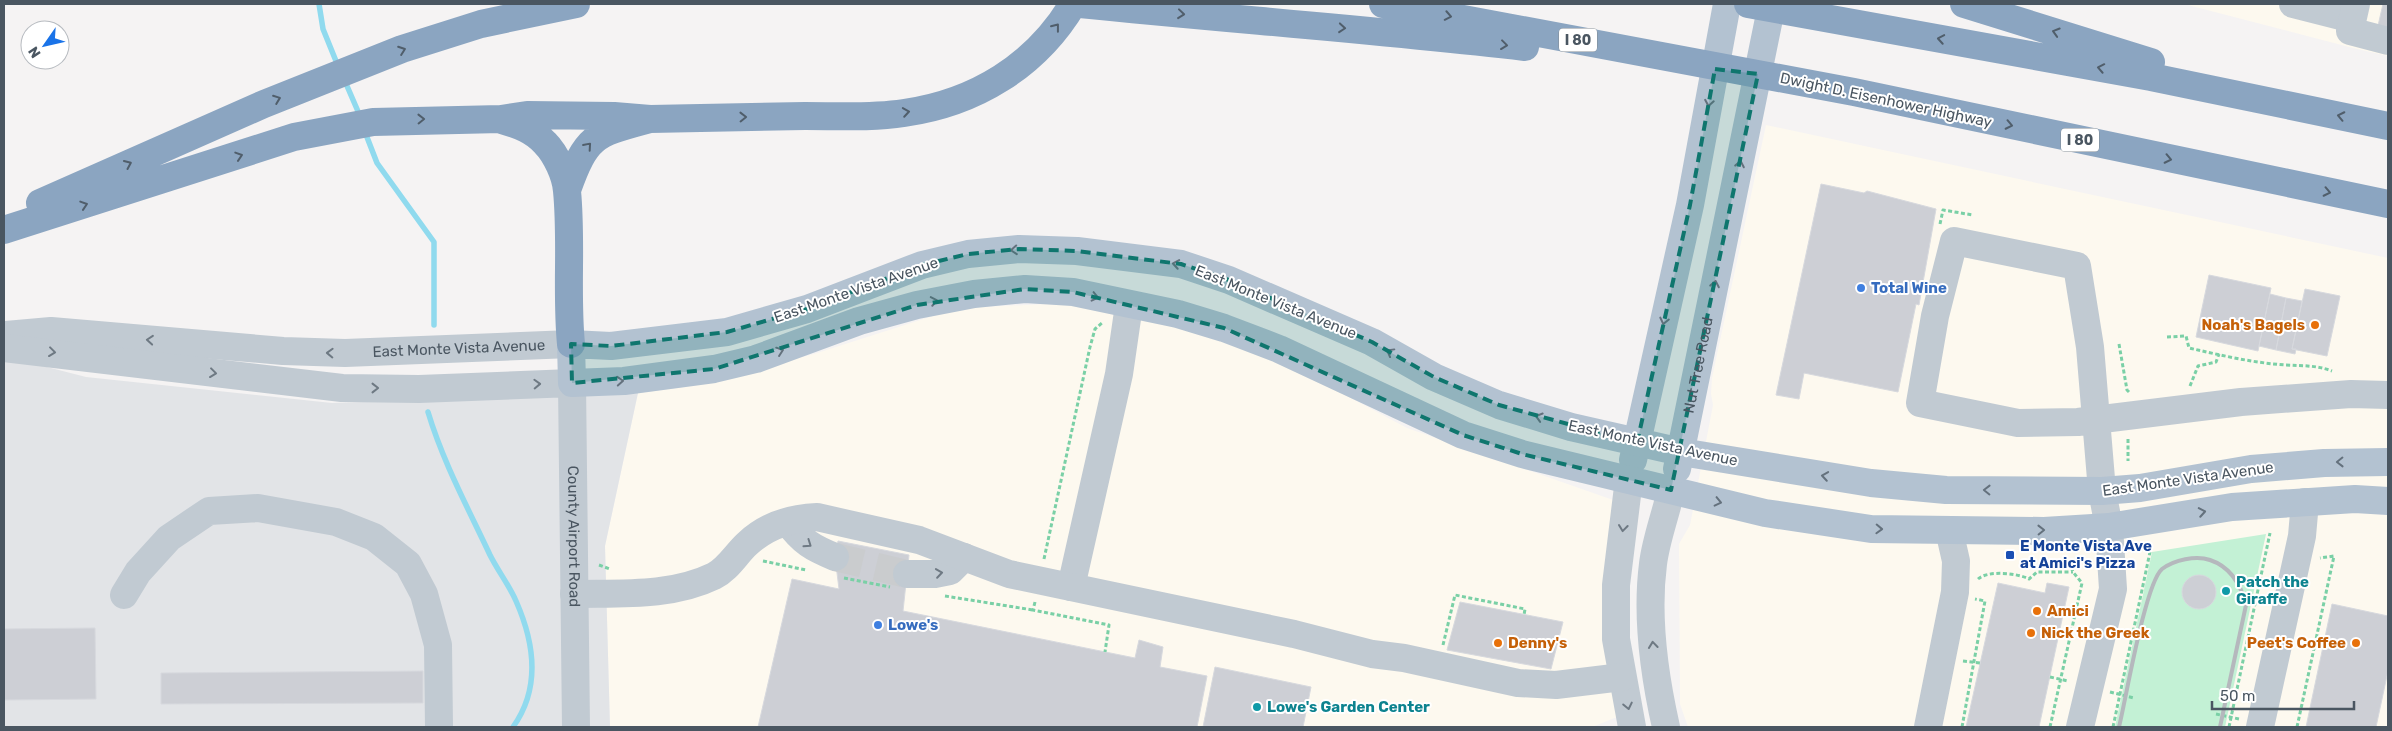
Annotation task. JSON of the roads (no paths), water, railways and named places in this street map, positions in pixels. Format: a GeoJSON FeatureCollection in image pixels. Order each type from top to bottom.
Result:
{"type":"FeatureCollection","features":[{"type":"Feature","properties":{"kind":"highway"},"geometry":{"type":"LineString","coordinates":[[4,219],[255,108],[402,49],[481,24],[576,4]]}},
{"type":"Feature","properties":{"kind":"highway"},"geometry":{"type":"LineString","coordinates":[[4,230],[294,137],[363,124],[501,119],[537,115],[614,116],[650,119],[903,113],[964,98],[989,87],[1017,68],[1038,49],[1072,4]]}},
{"type":"Feature","properties":{"kind":"highway"},"geometry":{"type":"LineString","coordinates":[[1080,4],[1211,18],[1398,32],[1772,76]]}},
{"type":"Feature","properties":{"kind":"highway","name":"Dwight D. Eisenhower Highway"},"geometry":{"type":"LineString","coordinates":[[1383,4],[1772,76],[2388,204]]}},
{"type":"Feature","properties":{"kind":"highway"},"geometry":{"type":"LineString","coordinates":[[1748,4],[2269,100],[2388,126]]}},
{"type":"Feature","properties":{"kind":"highway"},"geometry":{"type":"LineString","coordinates":[[1964,4],[2269,100]]}},
{"type":"Feature","properties":{"kind":"highway"},"geometry":{"type":"LineString","coordinates":[[501,119],[526,127],[545,143],[556,159],[567,190],[568,316],[571,344]]}},
{"type":"Feature","properties":{"kind":"highway"},"geometry":{"type":"LineString","coordinates":[[567,190],[578,159],[591,142],[611,130],[650,119]]}},
{"type":"Feature","properties":{"kind":"main road"},"geometry":{"type":"LineString","coordinates":[[1629,479],[1690,205],[1727,4]]}},
{"type":"Feature","properties":{"kind":"main road","name":"Nut Tree Road"},"geometry":{"type":"LineString","coordinates":[[1671,490],[1681,452],[1772,4]]}},
{"type":"Feature","properties":{"kind":"main road","name":"East Monte Vista Avenue"},"geometry":{"type":"LineString","coordinates":[[571,344],[611,346],[727,332],[807,309],[922,265],[968,254],[1018,249],[1077,251],[1180,264],[1230,280],[1372,342],[1434,377],[1499,405],[1570,427],[1681,452],[1870,483],[1946,490],[2102,491],[2140,488],[2251,469],[2324,463],[2388,462]]}},
{"type":"Feature","properties":{"kind":"main road","name":"East Monte Vista Avenue"},"geometry":{"type":"LineString","coordinates":[[572,383],[624,381],[714,369],[756,359],[859,321],[917,304],[974,294],[1025,289],[1044,290],[1074,292],[1128,305],[1178,314],[1224,328],[1279,350],[1463,435],[1522,454],[1765,513],[1871,529],[2044,531],[2109,526],[2232,508],[2355,499],[2388,501]]}},
{"type":"Feature","properties":{"kind":"main road","name":"County Airport Road"},"geometry":{"type":"LineString","coordinates":[[571,344],[572,383]]}},
{"type":"Feature","properties":{"kind":"street"},"geometry":{"type":"LineString","coordinates":[[2293,4],[2354,12],[2350,31],[2388,41]]}},
{"type":"Feature","properties":{"kind":"street"},"geometry":{"type":"LineString","coordinates":[[2080,727],[2113,589],[2109,526],[2102,491],[2096,419],[2090,347],[2077,266],[1954,241],[1935,316],[1920,403],[2018,423],[2078,422],[2096,419],[2312,396],[2351,394],[2388,396]]}},
{"type":"Feature","properties":{"kind":"street"},"geometry":{"type":"LineString","coordinates":[[1071,587],[1119,374],[1128,305]]}},
{"type":"Feature","properties":{"kind":"street","name":"East Monte Vista Avenue"},"geometry":{"type":"LineString","coordinates":[[4,336],[51,331],[284,351],[345,353],[571,344]]}},
{"type":"Feature","properties":{"kind":"street","name":"East Monte Vista Avenue"},"geometry":{"type":"LineString","coordinates":[[4,348],[342,388],[419,388],[572,383]]}},
{"type":"Feature","properties":{"kind":"street","name":"County Airport Road"},"geometry":{"type":"LineString","coordinates":[[572,383],[576,727]]}},
{"type":"Feature","properties":{"kind":"street"},"geometry":{"type":"LineString","coordinates":[[1629,479],[1616,585],[1616,639],[1632,727]]}},
{"type":"Feature","properties":{"kind":"street","name":"Nut Tree Road"},"geometry":{"type":"LineString","coordinates":[[1666,727],[1654,658],[1651,592],[1653,562],[1671,490]]}},
{"type":"Feature","properties":{"kind":"street"},"geometry":{"type":"LineString","coordinates":[[2260,727],[2302,536],[2305,502]]}},
{"type":"Feature","properties":{"kind":"street"},"geometry":{"type":"LineString","coordinates":[[124,595],[138,572],[169,538],[209,511],[258,508],[336,522],[374,537],[408,564],[424,594],[438,645],[439,727]]}},
{"type":"Feature","properties":{"kind":"street"},"geometry":{"type":"LineString","coordinates":[[574,594],[658,592],[688,585],[715,575],[747,544],[767,529],[800,518],[817,517],[919,540],[1009,574],[1294,634],[1372,654],[1404,658],[1518,683],[1556,685],[1622,677]]}},
{"type":"Feature","properties":{"kind":"street"},"geometry":{"type":"LineString","coordinates":[[788,522],[798,536],[813,548],[830,569]]}},
{"type":"Feature","properties":{"kind":"street"},"geometry":{"type":"LineString","coordinates":[[1928,727],[1955,592],[1956,562],[1949,530]]}},
{"type":"Feature","properties":{"kind":"street"},"geometry":{"type":"LineString","coordinates":[[903,581],[950,571],[964,557]]}},
{"type":"Feature","properties":{"kind":"waterway"},"geometry":{"type":"LineString","coordinates":[[319,4],[323,29],[338,66]]}},
{"type":"Feature","properties":{"kind":"waterway"},"geometry":{"type":"LineString","coordinates":[[344,79],[360,116]]}},
{"type":"Feature","properties":{"kind":"waterway"},"geometry":{"type":"LineString","coordinates":[[365,132],[377,163],[434,242],[434,325]]}},
{"type":"Feature","properties":{"kind":"waterway"},"geometry":{"type":"LineString","coordinates":[[428,412],[456,485],[490,555],[513,595],[527,633],[531,649],[531,681],[528,697],[513,727]]}},
{"type":"Feature","properties":{"kind":"tunnel"},"geometry":{"type":"LineString","coordinates":[[835,557],[907,574]]}},
{"type":"Feature","properties":{"kind":"railway"},"geometry":{"type":"LineString","coordinates":[[2119,727],[2143,618],[2156,579],[2162,569],[2167,566],[2185,559],[2198,558],[2210,560],[2224,567],[2238,584],[2246,605],[2220,727]]}},
{"type":"Feature","properties":{"kind":"place","name":"Total Wine"},"geometry":{"type":"Point","coordinates":[1861,288]}},
{"type":"Feature","properties":{"kind":"place","name":"Noah's Bagels"},"geometry":{"type":"Point","coordinates":[2315,325]}},
{"type":"Feature","properties":{"kind":"place","name":"E Monte Vista Ave at Amici's Pizza"},"geometry":{"type":"Point","coordinates":[2010,555]}},
{"type":"Feature","properties":{"kind":"place","name":"Patch the Giraffe"},"geometry":{"type":"Point","coordinates":[2226,591]}},
{"type":"Feature","properties":{"kind":"place","name":"Amici"},"geometry":{"type":"Point","coordinates":[2037,611]}},
{"type":"Feature","properties":{"kind":"place","name":"Lowe's"},"geometry":{"type":"Point","coordinates":[878,625]}},
{"type":"Feature","properties":{"kind":"place","name":"Nick the Greek"},"geometry":{"type":"Point","coordinates":[2031,633]}},
{"type":"Feature","properties":{"kind":"place","name":"Denny's"},"geometry":{"type":"Point","coordinates":[1498,643]}},
{"type":"Feature","properties":{"kind":"place","name":"Peet's Coffee"},"geometry":{"type":"Point","coordinates":[2356,643]}},
{"type":"Feature","properties":{"kind":"place","name":"Lowe's Garden Center"},"geometry":{"type":"Point","coordinates":[1257,707]}}]}
